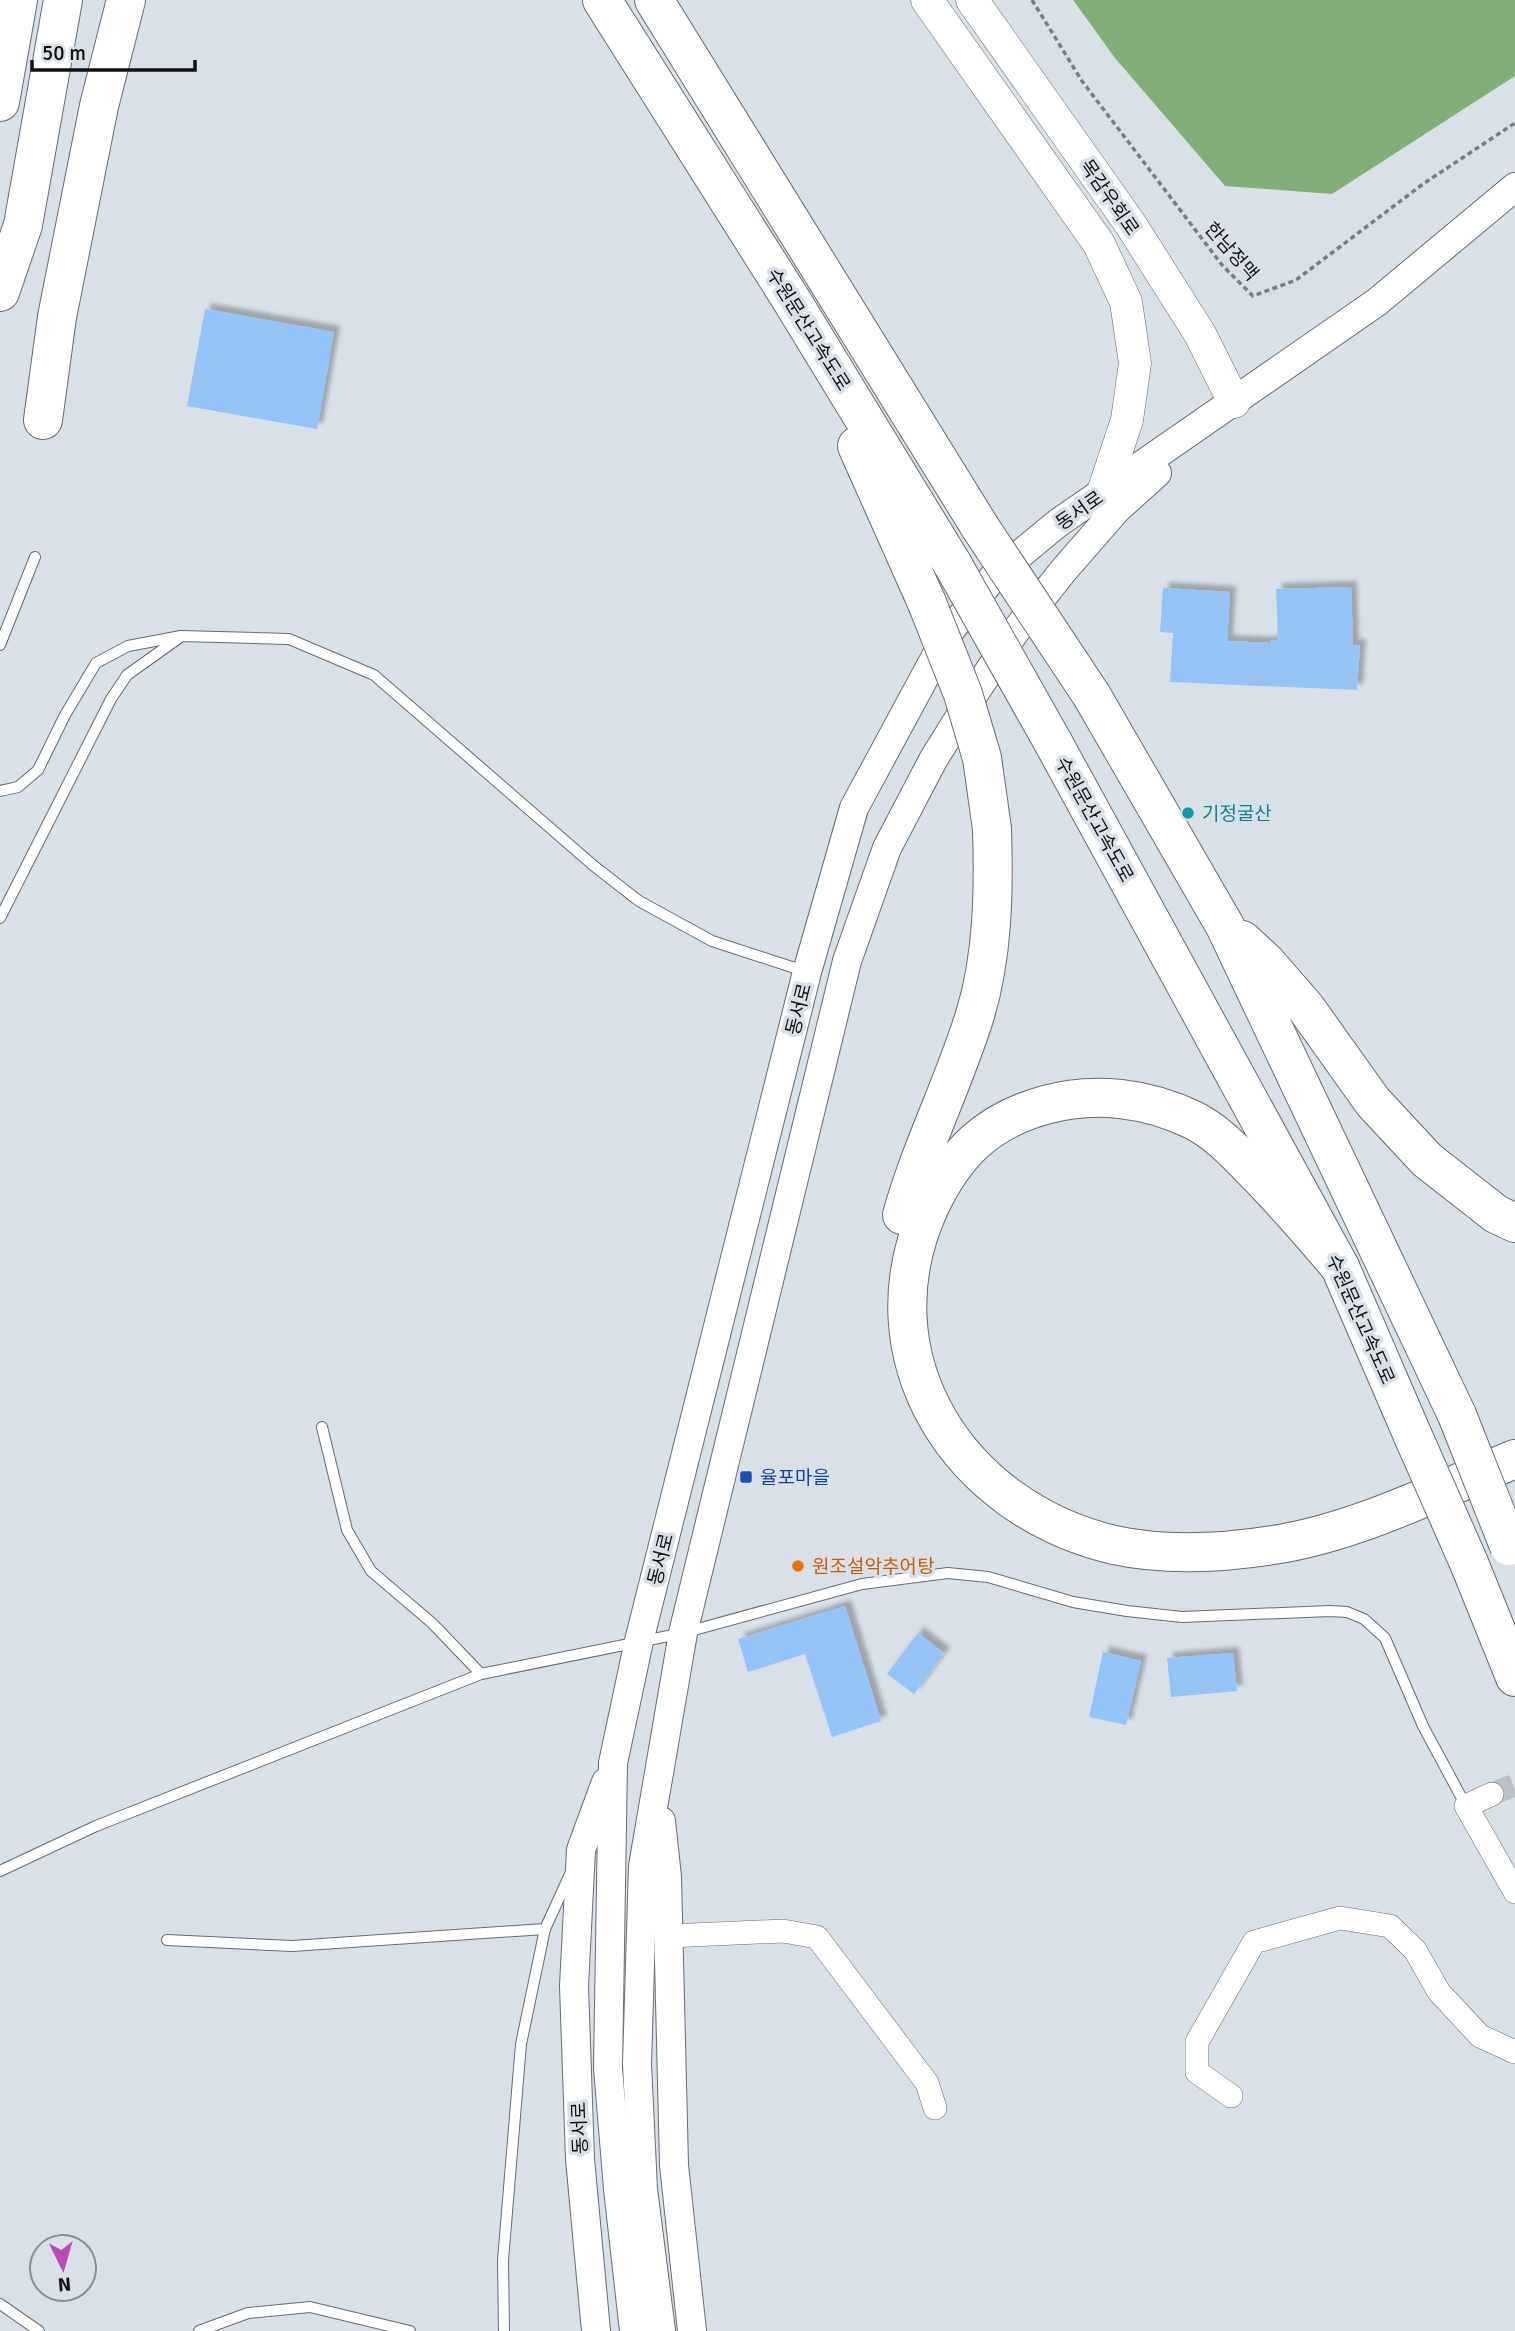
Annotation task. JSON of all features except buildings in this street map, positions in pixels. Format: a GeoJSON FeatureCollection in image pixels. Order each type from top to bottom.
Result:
{"type":"FeatureCollection","features":[{"type":"Feature","properties":{"kind":"highway"},"geometry":{"type":"LineString","coordinates":[[0,102],[18,0]]}},
{"type":"Feature","properties":{"kind":"highway"},"geometry":{"type":"LineString","coordinates":[[0,292],[23,225],[63,0]]}},
{"type":"Feature","properties":{"kind":"highway"},"geometry":{"type":"LineString","coordinates":[[43,420],[59,304],[99,106],[127,0]]}},
{"type":"Feature","properties":{"kind":"highway","name":"수원문산고속도로"},"geometry":{"type":"LineString","coordinates":[[602,0],[792,301],[953,565],[1340,1267],[1469,1563],[1515,1677]]}},
{"type":"Feature","properties":{"kind":"highway"},"geometry":{"type":"LineString","coordinates":[[654,0],[980,527],[1092,696],[1225,926],[1457,1415],[1512,1553]]}},
{"type":"Feature","properties":{"kind":"highway"},"geometry":{"type":"LineString","coordinates":[[792,301],[927,603],[962,694],[982,758],[992,830],[994,884],[984,977],[975,1014],[906,1202],[896,1238],[887,1307],[893,1362],[901,1389],[912,1416],[938,1460],[972,1496],[992,1512],[1052,1549],[1100,1564],[1147,1573],[1208,1577],[1294,1564],[1340,1551],[1432,1517],[1515,1482]]}},
{"type":"Feature","properties":{"kind":"highway"},"geometry":{"type":"LineString","coordinates":[[1225,926],[1266,962],[1306,1008],[1373,1102],[1427,1160],[1496,1214],[1515,1223]]}},
{"type":"Feature","properties":{"kind":"highway"},"geometry":{"type":"LineString","coordinates":[[1340,1267],[1223,1139],[1195,1121],[1165,1110],[1113,1097],[1068,1099],[1022,1111],[974,1139],[942,1181],[918,1233],[908,1293],[912,1351],[922,1390],[936,1418],[953,1445],[978,1472],[1003,1494],[1036,1515],[1072,1531],[1115,1545],[1159,1551],[1204,1551],[1251,1548],[1303,1539],[1352,1525],[1515,1459]]}},
{"type":"Feature","properties":{"kind":"main road","name":"목감우회로"},"geometry":{"type":"LineString","coordinates":[[927,0],[1099,244],[1126,302],[1135,363],[1127,420],[1103,492]]}},
{"type":"Feature","properties":{"kind":"main road","name":"목감우회로"},"geometry":{"type":"LineString","coordinates":[[972,0],[1131,225],[1200,334],[1234,402]]}},
{"type":"Feature","properties":{"kind":"street","name":"동서로"},"geometry":{"type":"LineString","coordinates":[[596,2331],[580,2159],[574,1986],[581,1850],[613,1763],[639,1641],[807,972],[854,808],[949,632],[995,575],[1058,523],[1377,302],[1515,187]]}},
{"type":"Feature","properties":{"kind":"street","name":"동서로"},"geometry":{"type":"LineString","coordinates":[[661,2331],[643,2189],[637,2064],[643,1866],[683,1633],[847,961],[887,848],[933,760],[1013,633],[1063,570],[1117,509],[1234,402]]}},
{"type":"Feature","properties":{"kind":"street","name":"동서로"},"geometry":{"type":"LineString","coordinates":[[613,1763],[608,2068],[634,2331]]}},
{"type":"Feature","properties":{"kind":"street","name":"동서로"},"geometry":{"type":"LineString","coordinates":[[657,1782],[667,1877],[674,2165],[692,2331]]}},
{"type":"Feature","properties":{"kind":"street"},"geometry":{"type":"LineString","coordinates":[[1492,1794],[1466,1806],[1515,1892]]}},
{"type":"Feature","properties":{"kind":"street"},"geometry":{"type":"LineString","coordinates":[[1231,2096],[1197,2072],[1198,2042],[1254,1942],[1340,1919],[1390,1926],[1415,1950],[1439,1992],[1480,2036],[1515,2052]]}},
{"type":"Feature","properties":{"kind":"street"},"geometry":{"type":"LineString","coordinates":[[668,1936],[783,1931],[817,1937],[927,2083],[935,2108]]}},
{"type":"Feature","properties":{"kind":"lane"},"geometry":{"type":"LineString","coordinates":[[0,645],[35,557]]}},
{"type":"Feature","properties":{"kind":"lane"},"geometry":{"type":"LineString","coordinates":[[0,791],[18,787],[38,770],[65,715],[96,663],[128,646],[181,636],[289,639],[374,675],[594,866],[639,901],[712,941],[807,972]]}},
{"type":"Feature","properties":{"kind":"lane"},"geometry":{"type":"LineString","coordinates":[[0,918],[111,699],[127,674],[181,636]]}},
{"type":"Feature","properties":{"kind":"lane"},"geometry":{"type":"LineString","coordinates":[[322,1427],[347,1530],[371,1571],[432,1623],[481,1674]]}},
{"type":"Feature","properties":{"kind":"lane"},"geometry":{"type":"LineString","coordinates":[[0,1871],[96,1826],[481,1674],[683,1633],[862,1584],[948,1573],[988,1577],[1073,1602],[1127,1611],[1182,1617],[1330,1611],[1347,1612],[1364,1619],[1385,1638],[1423,1726],[1466,1806]]}},
{"type":"Feature","properties":{"kind":"lane"},"geometry":{"type":"LineString","coordinates":[[504,2331],[503,2260],[520,2044],[545,1929],[581,1850]]}},
{"type":"Feature","properties":{"kind":"lane"},"geometry":{"type":"LineString","coordinates":[[167,1940],[292,1946],[545,1929]]}},
{"type":"Feature","properties":{"kind":"lane"},"geometry":{"type":"LineString","coordinates":[[0,2304],[39,2331]]}},
{"type":"Feature","properties":{"kind":"lane"},"geometry":{"type":"LineString","coordinates":[[199,2331],[248,2314],[310,2307],[411,2331]]}},
{"type":"Feature","properties":{"kind":"path","name":"한남정맥"},"geometry":{"type":"LineString","coordinates":[[1032,0],[1082,81],[1222,265],[1253,296],[1296,280],[1423,184],[1515,123]]}},
{"type":"Feature","properties":{"kind":"green space"},"geometry":{"type":"Polygon","coordinates":[[[1073,0],[1515,0],[1515,76],[1332,194],[1225,186],[1115,58],[1073,0]]]}},
{"type":"Feature","properties":{"kind":"tunnel"},"geometry":{"type":"LineString","coordinates":[[1492,1794],[1515,1785]]}},
{"type":"Feature","properties":{"kind":"place","name":"기정굴산"},"geometry":{"type":"Point","coordinates":[1188,813]}},
{"type":"Feature","properties":{"kind":"place","name":"율포마을"},"geometry":{"type":"Point","coordinates":[746,1477]}},
{"type":"Feature","properties":{"kind":"place","name":"원조설악추어탕"},"geometry":{"type":"Point","coordinates":[798,1566]}}]}
